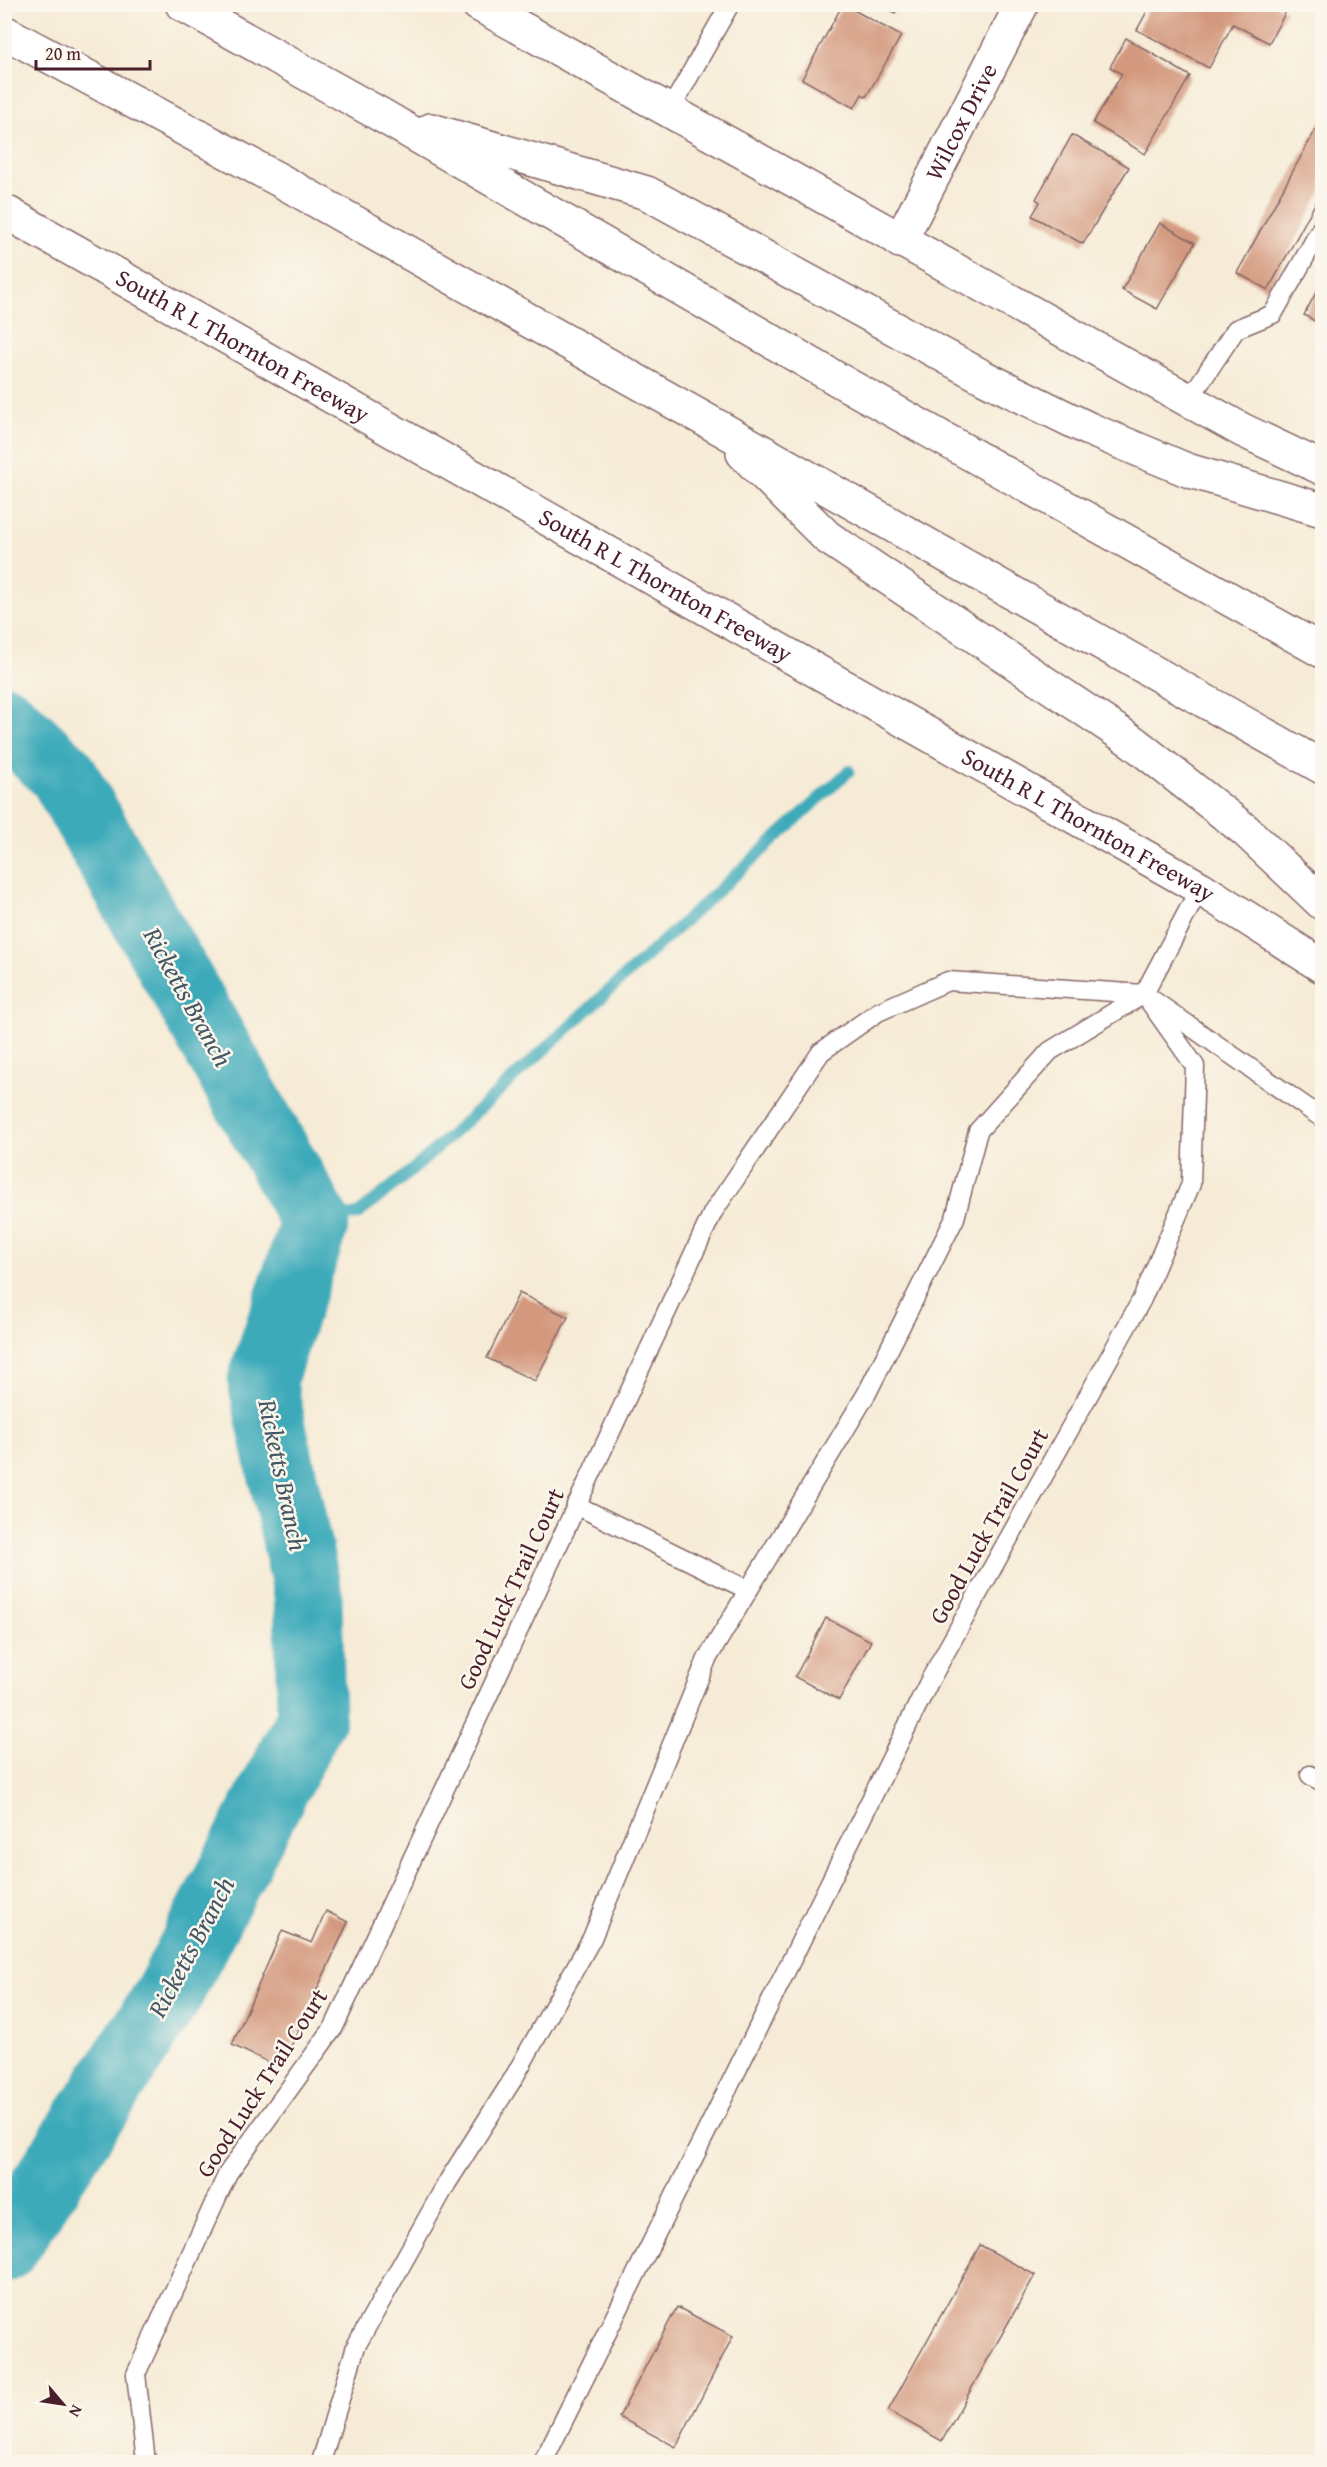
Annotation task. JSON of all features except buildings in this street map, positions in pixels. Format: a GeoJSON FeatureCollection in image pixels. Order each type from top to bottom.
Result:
{"type":"FeatureCollection","features":[{"type":"Feature","properties":{"kind":"main road"},"geometry":{"type":"LineString","coordinates":[[182,4],[381,115],[844,383],[1323,651]]}},
{"type":"Feature","properties":{"kind":"main road"},"geometry":{"type":"LineString","coordinates":[[478,4],[1188,401],[1242,430],[1323,468]]}},
{"type":"Feature","properties":{"kind":"main road","name":"Wilcox Drive"},"geometry":{"type":"LineString","coordinates":[[900,241],[1022,4]]}},
{"type":"Feature","properties":{"kind":"main road"},"geometry":{"type":"LineString","coordinates":[[4,32],[282,182],[1323,767]]}},
{"type":"Feature","properties":{"kind":"main road"},"geometry":{"type":"LineString","coordinates":[[381,115],[647,193],[985,378],[1089,429],[1187,470],[1323,510]]}},
{"type":"Feature","properties":{"kind":"main road","name":"South R L Thornton Freeway"},"geometry":{"type":"LineString","coordinates":[[4,211],[1200,888],[1323,966]]}},
{"type":"Feature","properties":{"kind":"main road"},"geometry":{"type":"LineString","coordinates":[[714,424],[827,537],[1132,742],[1245,831],[1323,903]]}},
{"type":"Feature","properties":{"kind":"lane"},"geometry":{"type":"LineString","coordinates":[[669,112],[730,4]]}},
{"type":"Feature","properties":{"kind":"lane"},"geometry":{"type":"LineString","coordinates":[[1188,401],[1236,328],[1273,314],[1317,251],[1323,227]]}},
{"type":"Feature","properties":{"kind":"lane"},"geometry":{"type":"LineString","coordinates":[[321,2463],[356,2346],[447,2183],[513,2079],[592,1938],[707,1659],[867,1393],[955,1218],[978,1131],[1050,1051],[1144,994],[1200,888]]}},
{"type":"Feature","properties":{"kind":"lane","name":"Good Luck Trail Court"},"geometry":{"type":"LineString","coordinates":[[146,2463],[136,2374],[228,2173],[334,2027],[713,1212],[821,1052],[878,1012],[948,981],[1144,994],[1195,1066],[1191,1184],[1142,1299],[930,1680],[543,2463]]}},
{"type":"Feature","properties":{"kind":"lane"},"geometry":{"type":"LineString","coordinates":[[1144,994],[1323,1118]]}},
{"type":"Feature","properties":{"kind":"lane"},"geometry":{"type":"LineString","coordinates":[[576,1505],[748,1590]]}},
{"type":"Feature","properties":{"kind":"waterway","name":"Ricketts Branch"},"geometry":{"type":"LineString","coordinates":[[4,719],[62,773],[315,1221],[262,1381],[308,1594],[311,1718],[166,1999],[4,2248]]}},
{"type":"Feature","properties":{"kind":"waterway"},"geometry":{"type":"LineString","coordinates":[[315,1221],[358,1214],[416,1167],[849,771]]}}]}
